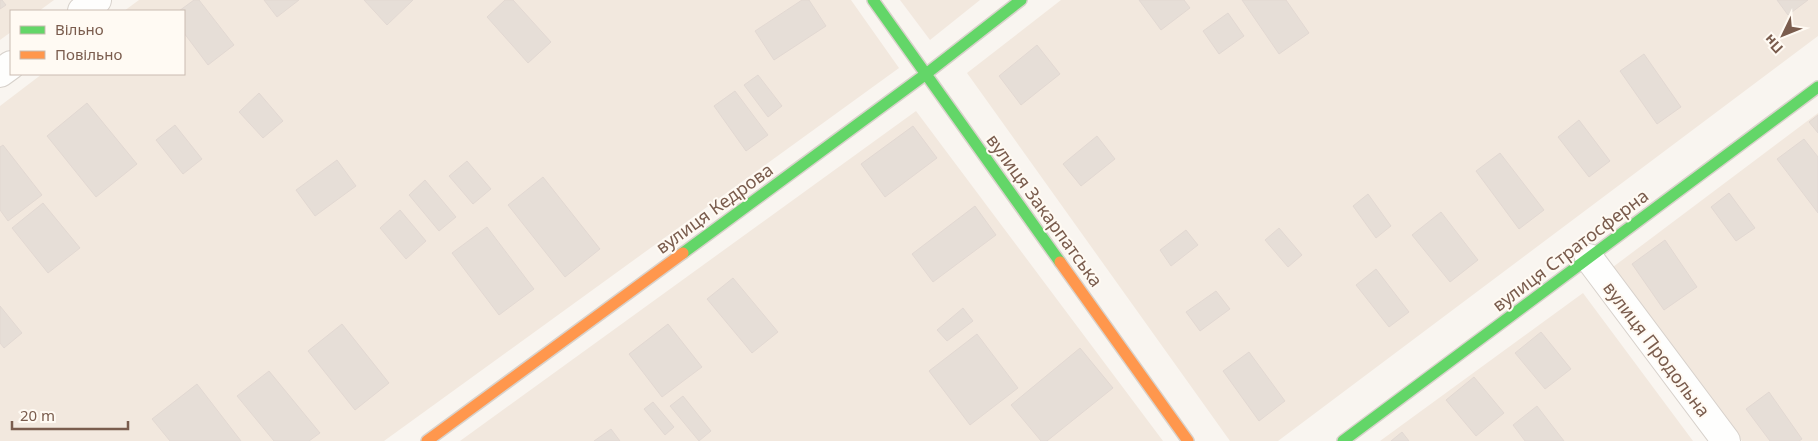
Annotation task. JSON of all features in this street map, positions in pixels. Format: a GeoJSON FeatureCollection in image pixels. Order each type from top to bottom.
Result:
{"type":"FeatureCollection","features":[{"type":"Feature","properties":{"kind":"street"},"geometry":{"type":"LineString","coordinates":[[83,10],[97,0]]}},
{"type":"Feature","properties":{"kind":"street","name":"вулиця Закарпатська"},"geometry":{"type":"LineString","coordinates":[[873,0],[1188,441]]}},
{"type":"Feature","properties":{"kind":"street","name":"вулиця Кедрова"},"geometry":{"type":"LineString","coordinates":[[426,441],[926,74],[1021,0]]}},
{"type":"Feature","properties":{"kind":"street","name":"вулиця Стратосферна"},"geometry":{"type":"LineString","coordinates":[[1343,441],[1818,87]]}},
{"type":"Feature","properties":{"kind":"street","name":"вулиця Продольна"},"geometry":{"type":"LineString","coordinates":[[1589,258],[1726,441]]}},
{"type":"Feature","properties":{"kind":"shaded area"},"geometry":{"type":"Polygon","coordinates":[[[0,0],[54,0],[40,10],[10,10],[10,33],[0,40],[0,0]]]}},
{"type":"Feature","properties":{"kind":"shaded area"},"geometry":{"type":"Polygon","coordinates":[[[139,0],[851,0],[899,68],[384,441],[0,441],[0,106],[41,75],[185,75],[185,10],[125,10],[139,0]]]}},
{"type":"Feature","properties":{"kind":"shaded area"},"geometry":{"type":"Polygon","coordinates":[[[900,0],[980,0],[930,40],[900,0]]]}},
{"type":"Feature","properties":{"kind":"shaded area"},"geometry":{"type":"Polygon","coordinates":[[[1061,0],[1818,0],[1818,36],[1278,441],[1230,441],[967,73],[1061,0]]]}},
{"type":"Feature","properties":{"kind":"shaded area"},"geometry":{"type":"Polygon","coordinates":[[[916,111],[1163,441],[460,441],[916,111]]]}},
{"type":"Feature","properties":{"kind":"shaded area"},"geometry":{"type":"Polygon","coordinates":[[[1818,113],[1818,441],[1742,441],[1613,267],[1818,113]]]}},
{"type":"Feature","properties":{"kind":"shaded area"},"geometry":{"type":"Polygon","coordinates":[[[1583,293],[1693,441],[1380,441],[1583,293]]]}},
{"type":"Feature","properties":{"kind":"building"},"geometry":{"type":"Polygon","coordinates":[[[0,0],[6,5],[0,9],[0,0]]]}},
{"type":"Feature","properties":{"kind":"building"},"geometry":{"type":"Polygon","coordinates":[[[194,0],[199,0],[234,45],[208,65],[185,34],[185,10],[180,10],[194,0]]]}},
{"type":"Feature","properties":{"kind":"building"},"geometry":{"type":"Polygon","coordinates":[[[264,0],[299,0],[277,17],[264,0]]]}},
{"type":"Feature","properties":{"kind":"building"},"geometry":{"type":"Polygon","coordinates":[[[364,0],[413,0],[387,25],[364,0]]]}},
{"type":"Feature","properties":{"kind":"building"},"geometry":{"type":"Polygon","coordinates":[[[505,0],[513,0],[551,42],[528,63],[487,17],[505,0]]]}},
{"type":"Feature","properties":{"kind":"building"},"geometry":{"type":"Polygon","coordinates":[[[802,0],[809,0],[826,26],[774,60],[755,31],[802,0]]]}},
{"type":"Feature","properties":{"kind":"building"},"geometry":{"type":"Polygon","coordinates":[[[1139,0],[1184,0],[1190,8],[1161,30],[1139,0]]]}},
{"type":"Feature","properties":{"kind":"building"},"geometry":{"type":"Polygon","coordinates":[[[1242,0],[1286,0],[1309,33],[1279,54],[1242,0]]]}},
{"type":"Feature","properties":{"kind":"building"},"geometry":{"type":"Polygon","coordinates":[[[1777,0],[1808,0],[1788,15],[1777,0]]]}},
{"type":"Feature","properties":{"kind":"building"},"geometry":{"type":"Polygon","coordinates":[[[1228,13],[1244,36],[1219,54],[1203,31],[1228,13]]]}},
{"type":"Feature","properties":{"kind":"building"},"geometry":{"type":"Polygon","coordinates":[[[1037,45],[1060,74],[1021,105],[999,76],[1037,45]]]}},
{"type":"Feature","properties":{"kind":"building"},"geometry":{"type":"Polygon","coordinates":[[[1644,54],[1681,107],[1657,124],[1620,71],[1644,54]]]}},
{"type":"Feature","properties":{"kind":"building"},"geometry":{"type":"Polygon","coordinates":[[[758,75],[782,106],[768,117],[744,85],[758,75]]]}},
{"type":"Feature","properties":{"kind":"building"},"geometry":{"type":"Polygon","coordinates":[[[735,91],[768,135],[746,151],[714,106],[735,91]]]}},
{"type":"Feature","properties":{"kind":"building"},"geometry":{"type":"Polygon","coordinates":[[[259,93],[283,121],[263,138],[239,112],[259,93]]]}},
{"type":"Feature","properties":{"kind":"building"},"geometry":{"type":"Polygon","coordinates":[[[87,103],[137,164],[96,197],[47,136],[87,103]]]}},
{"type":"Feature","properties":{"kind":"building"},"geometry":{"type":"Polygon","coordinates":[[[1818,115],[1818,133],[1809,122],[1818,115]]]}},
{"type":"Feature","properties":{"kind":"building"},"geometry":{"type":"Polygon","coordinates":[[[1579,120],[1610,161],[1589,177],[1558,137],[1579,120]]]}},
{"type":"Feature","properties":{"kind":"building"},"geometry":{"type":"Polygon","coordinates":[[[175,125],[202,159],[183,174],[156,140],[175,125]]]}},
{"type":"Feature","properties":{"kind":"building"},"geometry":{"type":"Polygon","coordinates":[[[913,126],[937,158],[885,197],[861,164],[913,126]]]}},
{"type":"Feature","properties":{"kind":"building"},"geometry":{"type":"Polygon","coordinates":[[[1097,136],[1115,159],[1081,186],[1063,164],[1097,136]]]}},
{"type":"Feature","properties":{"kind":"building"},"geometry":{"type":"Polygon","coordinates":[[[1804,139],[1818,157],[1818,213],[1777,159],[1804,139]]]}},
{"type":"Feature","properties":{"kind":"building"},"geometry":{"type":"Polygon","coordinates":[[[3,145],[42,195],[8,221],[0,210],[0,147],[3,145]]]}},
{"type":"Feature","properties":{"kind":"building"},"geometry":{"type":"Polygon","coordinates":[[[1500,153],[1544,210],[1519,229],[1476,171],[1500,153]]]}},
{"type":"Feature","properties":{"kind":"building"},"geometry":{"type":"Polygon","coordinates":[[[337,160],[356,186],[315,216],[296,190],[337,160]]]}},
{"type":"Feature","properties":{"kind":"building"},"geometry":{"type":"Polygon","coordinates":[[[467,161],[491,189],[473,204],[449,176],[467,161]]]}},
{"type":"Feature","properties":{"kind":"building"},"geometry":{"type":"Polygon","coordinates":[[[543,177],[600,249],[565,277],[508,205],[543,177]]]}},
{"type":"Feature","properties":{"kind":"building"},"geometry":{"type":"Polygon","coordinates":[[[425,180],[456,217],[439,231],[409,195],[425,180]]]}},
{"type":"Feature","properties":{"kind":"building"},"geometry":{"type":"Polygon","coordinates":[[[1729,193],[1755,228],[1736,241],[1711,207],[1729,193]]]}},
{"type":"Feature","properties":{"kind":"building"},"geometry":{"type":"Polygon","coordinates":[[[1368,194],[1391,226],[1376,238],[1353,206],[1368,194]]]}},
{"type":"Feature","properties":{"kind":"building"},"geometry":{"type":"Polygon","coordinates":[[[43,203],[80,248],[48,273],[12,228],[43,203]]]}},
{"type":"Feature","properties":{"kind":"building"},"geometry":{"type":"Polygon","coordinates":[[[975,206],[996,235],[933,282],[912,254],[975,206]]]}},
{"type":"Feature","properties":{"kind":"building"},"geometry":{"type":"Polygon","coordinates":[[[400,210],[426,241],[406,259],[380,228],[400,210]]]}},
{"type":"Feature","properties":{"kind":"building"},"geometry":{"type":"Polygon","coordinates":[[[1441,212],[1478,260],[1450,282],[1412,235],[1441,212]]]}},
{"type":"Feature","properties":{"kind":"building"},"geometry":{"type":"Polygon","coordinates":[[[487,227],[534,289],[499,315],[452,253],[487,227]]]}},
{"type":"Feature","properties":{"kind":"building"},"geometry":{"type":"Polygon","coordinates":[[[1279,228],[1302,255],[1288,267],[1265,240],[1279,228]]]}},
{"type":"Feature","properties":{"kind":"building"},"geometry":{"type":"Polygon","coordinates":[[[1186,230],[1198,245],[1171,266],[1160,250],[1186,230]]]}},
{"type":"Feature","properties":{"kind":"building"},"geometry":{"type":"Polygon","coordinates":[[[1665,240],[1697,287],[1664,310],[1632,264],[1665,240]]]}},
{"type":"Feature","properties":{"kind":"building"},"geometry":{"type":"Polygon","coordinates":[[[1376,269],[1409,312],[1389,327],[1356,285],[1376,269]]]}},
{"type":"Feature","properties":{"kind":"building"},"geometry":{"type":"Polygon","coordinates":[[[733,278],[778,332],[752,353],[707,299],[733,278]]]}},
{"type":"Feature","properties":{"kind":"building"},"geometry":{"type":"Polygon","coordinates":[[[1216,291],[1230,309],[1200,331],[1186,312],[1216,291]]]}},
{"type":"Feature","properties":{"kind":"building"},"geometry":{"type":"Polygon","coordinates":[[[0,306],[22,333],[4,348],[0,343],[0,306]]]}},
{"type":"Feature","properties":{"kind":"building"},"geometry":{"type":"Polygon","coordinates":[[[963,308],[973,321],[947,341],[937,330],[963,308]]]}},
{"type":"Feature","properties":{"kind":"building"},"geometry":{"type":"Polygon","coordinates":[[[342,324],[389,383],[355,410],[308,351],[342,324]]]}},
{"type":"Feature","properties":{"kind":"building"},"geometry":{"type":"Polygon","coordinates":[[[668,324],[702,367],[662,397],[629,354],[668,324]]]}},
{"type":"Feature","properties":{"kind":"building"},"geometry":{"type":"Polygon","coordinates":[[[1541,332],[1571,369],[1545,389],[1515,353],[1541,332]]]}},
{"type":"Feature","properties":{"kind":"building"},"geometry":{"type":"Polygon","coordinates":[[[977,334],[1018,388],[970,425],[929,371],[977,334]]]}},
{"type":"Feature","properties":{"kind":"building"},"geometry":{"type":"Polygon","coordinates":[[[1080,348],[1113,388],[1047,441],[1041,441],[1011,405],[1080,348]]]}},
{"type":"Feature","properties":{"kind":"building"},"geometry":{"type":"Polygon","coordinates":[[[1249,352],[1285,401],[1259,421],[1223,371],[1249,352]]]}},
{"type":"Feature","properties":{"kind":"building"},"geometry":{"type":"Polygon","coordinates":[[[269,371],[320,433],[309,441],[274,441],[237,396],[269,371]]]}},
{"type":"Feature","properties":{"kind":"building"},"geometry":{"type":"Polygon","coordinates":[[[1474,377],[1504,413],[1476,436],[1446,400],[1474,377]]]}},
{"type":"Feature","properties":{"kind":"building"},"geometry":{"type":"Polygon","coordinates":[[[197,384],[241,441],[170,441],[152,419],[197,384]]]}},
{"type":"Feature","properties":{"kind":"building"},"geometry":{"type":"Polygon","coordinates":[[[1769,392],[1802,439],[1799,441],[1770,441],[1746,409],[1769,392]]]}},
{"type":"Feature","properties":{"kind":"building"},"geometry":{"type":"Polygon","coordinates":[[[683,396],[711,431],[699,441],[670,406],[683,396]]]}},
{"type":"Feature","properties":{"kind":"building"},"geometry":{"type":"Polygon","coordinates":[[[653,402],[674,427],[665,435],[644,409],[653,402]]]}},
{"type":"Feature","properties":{"kind":"building"},"geometry":{"type":"Polygon","coordinates":[[[1537,406],[1564,441],[1525,441],[1513,425],[1537,406]]]}},
{"type":"Feature","properties":{"kind":"building"},"geometry":{"type":"Polygon","coordinates":[[[611,429],[620,441],[594,441],[611,429]]]}},
{"type":"Feature","properties":{"kind":"building"},"geometry":{"type":"Polygon","coordinates":[[[1402,432],[1409,441],[1391,441],[1402,432]]]}},
{"type":"Feature","properties":{"kind":"traffic: fast"},"geometry":{"type":"LineString","coordinates":[[873,0],[1060,262]]}},
{"type":"Feature","properties":{"kind":"traffic: fast"},"geometry":{"type":"LineString","coordinates":[[683,253],[926,74],[1021,0]]}},
{"type":"Feature","properties":{"kind":"traffic: fast"},"geometry":{"type":"LineString","coordinates":[[1343,441],[1818,87]]}},
{"type":"Feature","properties":{"kind":"traffic: slow"},"geometry":{"type":"LineString","coordinates":[[427,441],[683,253]]}},
{"type":"Feature","properties":{"kind":"traffic: slow"},"geometry":{"type":"LineString","coordinates":[[1060,262],[1188,441]]}}]}
